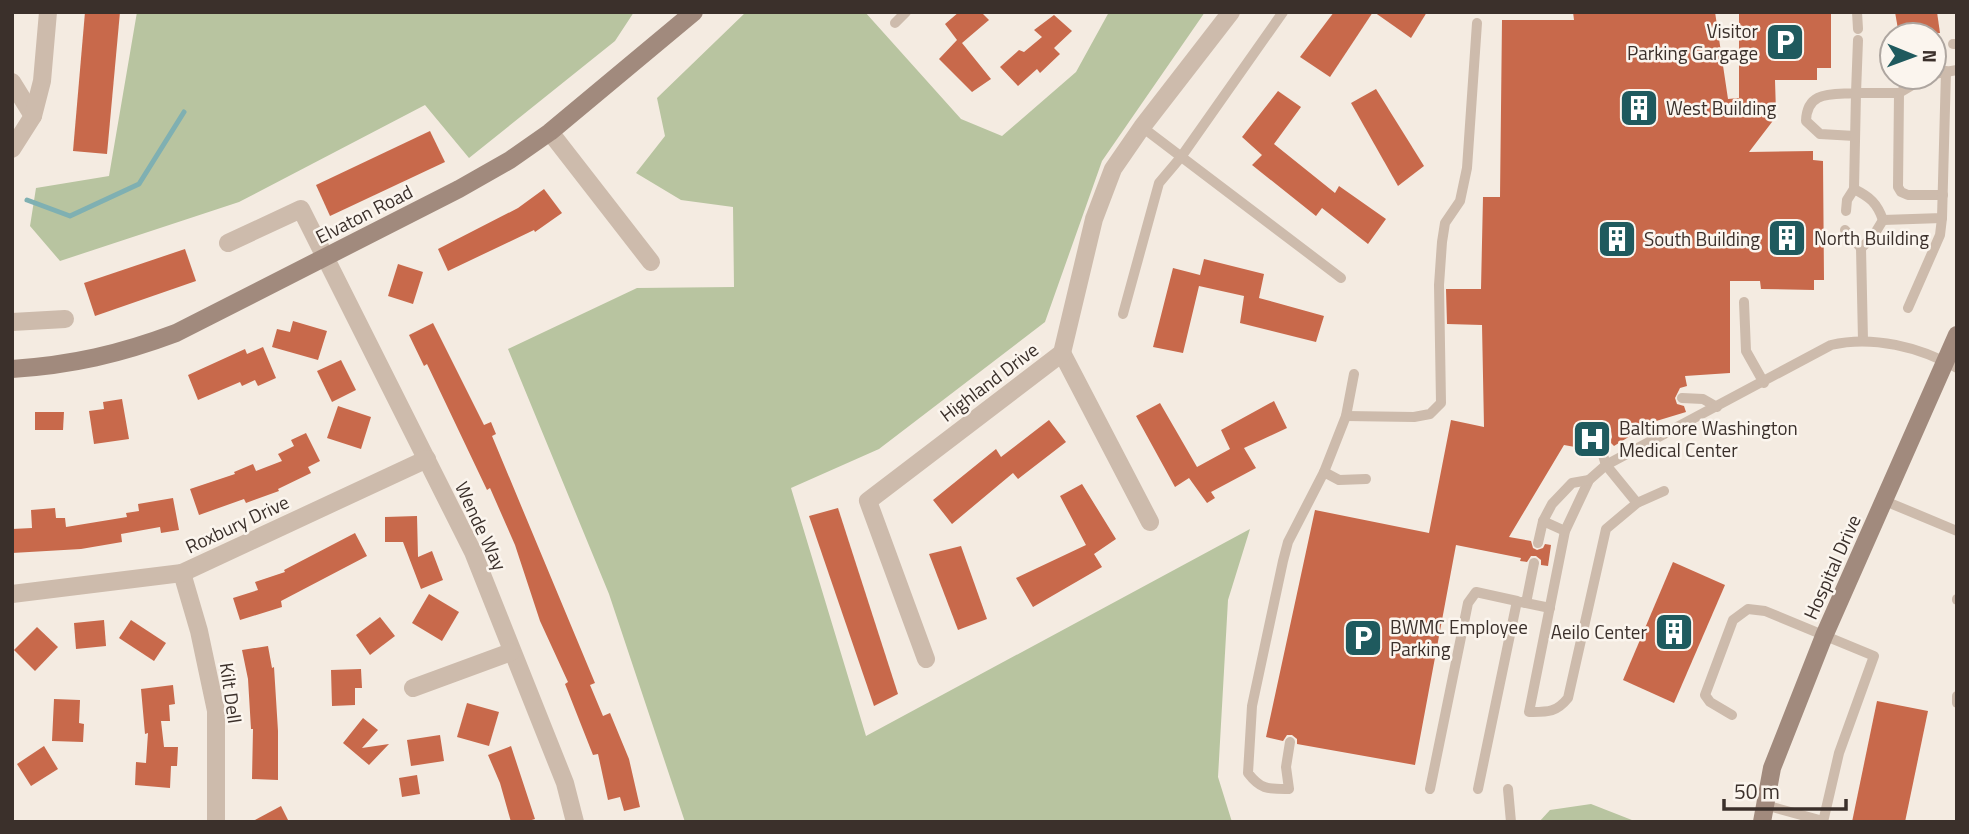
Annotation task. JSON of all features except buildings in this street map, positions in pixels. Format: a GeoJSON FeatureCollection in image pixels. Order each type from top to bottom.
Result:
{"type":"FeatureCollection","features":[{"type":"Feature","properties":{"kind":"street"},"geometry":{"type":"LineString","coordinates":[[12,149],[33,116],[42,80],[48,12]]}},
{"type":"Feature","properties":{"kind":"street","name":"Elvaton Road"},"geometry":{"type":"LineString","coordinates":[[12,369],[58,366],[135,349],[176,333],[459,189],[510,160],[550,132],[694,12]]}},
{"type":"Feature","properties":{"kind":"street","name":"Highland Drive"},"geometry":{"type":"LineString","coordinates":[[926,659],[867,501],[1062,353],[1094,219],[1113,169],[1231,12]]}},
{"type":"Feature","properties":{"kind":"street"},"geometry":{"type":"LineString","coordinates":[[12,82],[33,116]]}},
{"type":"Feature","properties":{"kind":"street"},"geometry":{"type":"LineString","coordinates":[[550,132],[651,262]]}},
{"type":"Feature","properties":{"kind":"street","name":"Wende Way"},"geometry":{"type":"LineString","coordinates":[[228,243],[301,209],[473,552],[565,783],[575,822]]}},
{"type":"Feature","properties":{"kind":"street"},"geometry":{"type":"LineString","coordinates":[[12,322],[65,319]]}},
{"type":"Feature","properties":{"kind":"street","name":"Hospital Drive"},"geometry":{"type":"LineString","coordinates":[[1764,813],[1772,768],[1824,636],[1951,365],[1957,335]]}},
{"type":"Feature","properties":{"kind":"street"},"geometry":{"type":"LineString","coordinates":[[1062,353],[1150,522]]}},
{"type":"Feature","properties":{"kind":"street","name":"Roxbury Drive"},"geometry":{"type":"LineString","coordinates":[[12,594],[182,573],[426,459]]}},
{"type":"Feature","properties":{"kind":"street","name":"Kilt Dell"},"geometry":{"type":"LineString","coordinates":[[182,573],[199,631],[216,711],[216,822]]}},
{"type":"Feature","properties":{"kind":"street"},"geometry":{"type":"LineString","coordinates":[[413,688],[511,652]]}},
{"type":"Feature","properties":{"kind":"lane"},"geometry":{"type":"LineString","coordinates":[[895,23],[906,12]]}},
{"type":"Feature","properties":{"kind":"lane"},"geometry":{"type":"LineString","coordinates":[[1123,314],[1159,183],[1181,157],[1283,12]]}},
{"type":"Feature","properties":{"kind":"lane"},"geometry":{"type":"LineString","coordinates":[[1857,12],[1858,29]]}},
{"type":"Feature","properties":{"kind":"lane"},"geometry":{"type":"LineString","coordinates":[[1346,416],[1415,417],[1430,414],[1441,403],[1439,285],[1445,223],[1460,201],[1466,168],[1477,23]]}},
{"type":"Feature","properties":{"kind":"lane"},"geometry":{"type":"LineString","coordinates":[[1846,211],[1847,200],[1854,189],[1858,40]]}},
{"type":"Feature","properties":{"kind":"lane"},"geometry":{"type":"LineString","coordinates":[[1908,308],[1940,235],[1951,71]]}},
{"type":"Feature","properties":{"kind":"lane"},"geometry":{"type":"LineString","coordinates":[[1855,136],[1820,134],[1806,121],[1806,110],[1812,100],[1826,95],[1901,91]]}},
{"type":"Feature","properties":{"kind":"lane"},"geometry":{"type":"LineString","coordinates":[[1899,93],[1898,187],[1908,195],[1943,195]]}},
{"type":"Feature","properties":{"kind":"lane"},"geometry":{"type":"LineString","coordinates":[[1142,127],[1341,278]]}},
{"type":"Feature","properties":{"kind":"lane"},"geometry":{"type":"LineString","coordinates":[[1854,189],[1870,197],[1878,205],[1883,220],[1872,238],[1861,248]]}},
{"type":"Feature","properties":{"kind":"lane"},"geometry":{"type":"LineString","coordinates":[[1883,220],[1942,218]]}},
{"type":"Feature","properties":{"kind":"lane"},"geometry":{"type":"LineString","coordinates":[[1845,230],[1861,248],[1863,340]]}},
{"type":"Feature","properties":{"kind":"lane"},"geometry":{"type":"LineString","coordinates":[[1744,302],[1746,351],[1764,383]]}},
{"type":"Feature","properties":{"kind":"lane"},"geometry":{"type":"LineString","coordinates":[[1664,491],[1637,503],[1606,529],[1568,698],[1553,712],[1529,712],[1565,531],[1589,480],[1606,465],[1764,383],[1830,345],[1863,340],[1881,342],[1951,365]]}},
{"type":"Feature","properties":{"kind":"lane"},"geometry":{"type":"LineString","coordinates":[[1290,742],[1286,767],[1289,789],[1268,789],[1256,783],[1248,773],[1252,706],[1288,542],[1324,472],[1346,416],[1354,374]]}},
{"type":"Feature","properties":{"kind":"lane"},"geometry":{"type":"LineString","coordinates":[[1682,398],[1703,399],[1717,407]]}},
{"type":"Feature","properties":{"kind":"lane"},"geometry":{"type":"LineString","coordinates":[[1605,436],[1600,442],[1606,465],[1637,503]]}},
{"type":"Feature","properties":{"kind":"lane"},"geometry":{"type":"LineString","coordinates":[[1324,472],[1339,480],[1366,479]]}},
{"type":"Feature","properties":{"kind":"lane"},"geometry":{"type":"LineString","coordinates":[[1538,543],[1543,521],[1552,504],[1572,483],[1589,480]]}},
{"type":"Feature","properties":{"kind":"lane"},"geometry":{"type":"LineString","coordinates":[[1885,501],[1957,531]]}},
{"type":"Feature","properties":{"kind":"lane"},"geometry":{"type":"LineString","coordinates":[[1543,521],[1565,531]]}},
{"type":"Feature","properties":{"kind":"lane"},"geometry":{"type":"LineString","coordinates":[[1478,789],[1521,602],[1534,563]]}},
{"type":"Feature","properties":{"kind":"lane"},"geometry":{"type":"LineString","coordinates":[[1430,789],[1468,603],[1476,592],[1550,608]]}},
{"type":"Feature","properties":{"kind":"lane"},"geometry":{"type":"LineString","coordinates":[[1732,715],[1710,702],[1705,695],[1734,620],[1748,609],[1765,611],[1874,656],[1839,753],[1823,821],[1764,813]]}},
{"type":"Feature","properties":{"kind":"lane"},"geometry":{"type":"LineString","coordinates":[[1957,696],[1957,703]]}},
{"type":"Feature","properties":{"kind":"lane"},"geometry":{"type":"LineString","coordinates":[[1508,789],[1511,822]]}},
{"type":"Feature","properties":{"kind":"green space"},"geometry":{"type":"Polygon","coordinates":[[[137,12],[634,12],[615,41],[469,158],[425,105],[239,202],[60,261],[30,226],[36,188],[109,176],[137,12]]]}},
{"type":"Feature","properties":{"kind":"green space"},"geometry":{"type":"Polygon","coordinates":[[[746,12],[865,12],[961,119],[1002,136],[1076,72],[1109,12],[1205,12],[1102,161],[1045,322],[879,449],[791,488],[866,736],[1250,529],[1228,600],[1218,777],[1232,822],[685,822],[609,594],[508,349],[637,288],[734,287],[733,207],[681,200],[636,173],[665,136],[657,98],[746,12]]]}},
{"type":"Feature","properties":{"kind":"green space"},"geometry":{"type":"Polygon","coordinates":[[[1591,804],[1637,822],[1539,822],[1550,810],[1591,804]]]}},
{"type":"Feature","properties":{"kind":"waterway"},"geometry":{"type":"LineString","coordinates":[[27,200],[70,216],[139,184],[184,112]]}},
{"type":"Feature","properties":{"kind":"place","name":"Visitor Parking Gargage"},"geometry":{"type":"Point","coordinates":[1785,42]}},
{"type":"Feature","properties":{"kind":"place","name":"West Building"},"geometry":{"type":"Point","coordinates":[1639,108]}},
{"type":"Feature","properties":{"kind":"place","name":"North Building"},"geometry":{"type":"Point","coordinates":[1787,238]}},
{"type":"Feature","properties":{"kind":"place","name":"South Building"},"geometry":{"type":"Point","coordinates":[1617,239]}},
{"type":"Feature","properties":{"kind":"place","name":"Baltimore Washington Medical Center"},"geometry":{"type":"Point","coordinates":[1592,439]}},
{"type":"Feature","properties":{"kind":"place","name":"Aeilo Center"},"geometry":{"type":"Point","coordinates":[1674,632]}},
{"type":"Feature","properties":{"kind":"place","name":"BWMC Employee Parking"},"geometry":{"type":"Point","coordinates":[1363,638]}}]}
